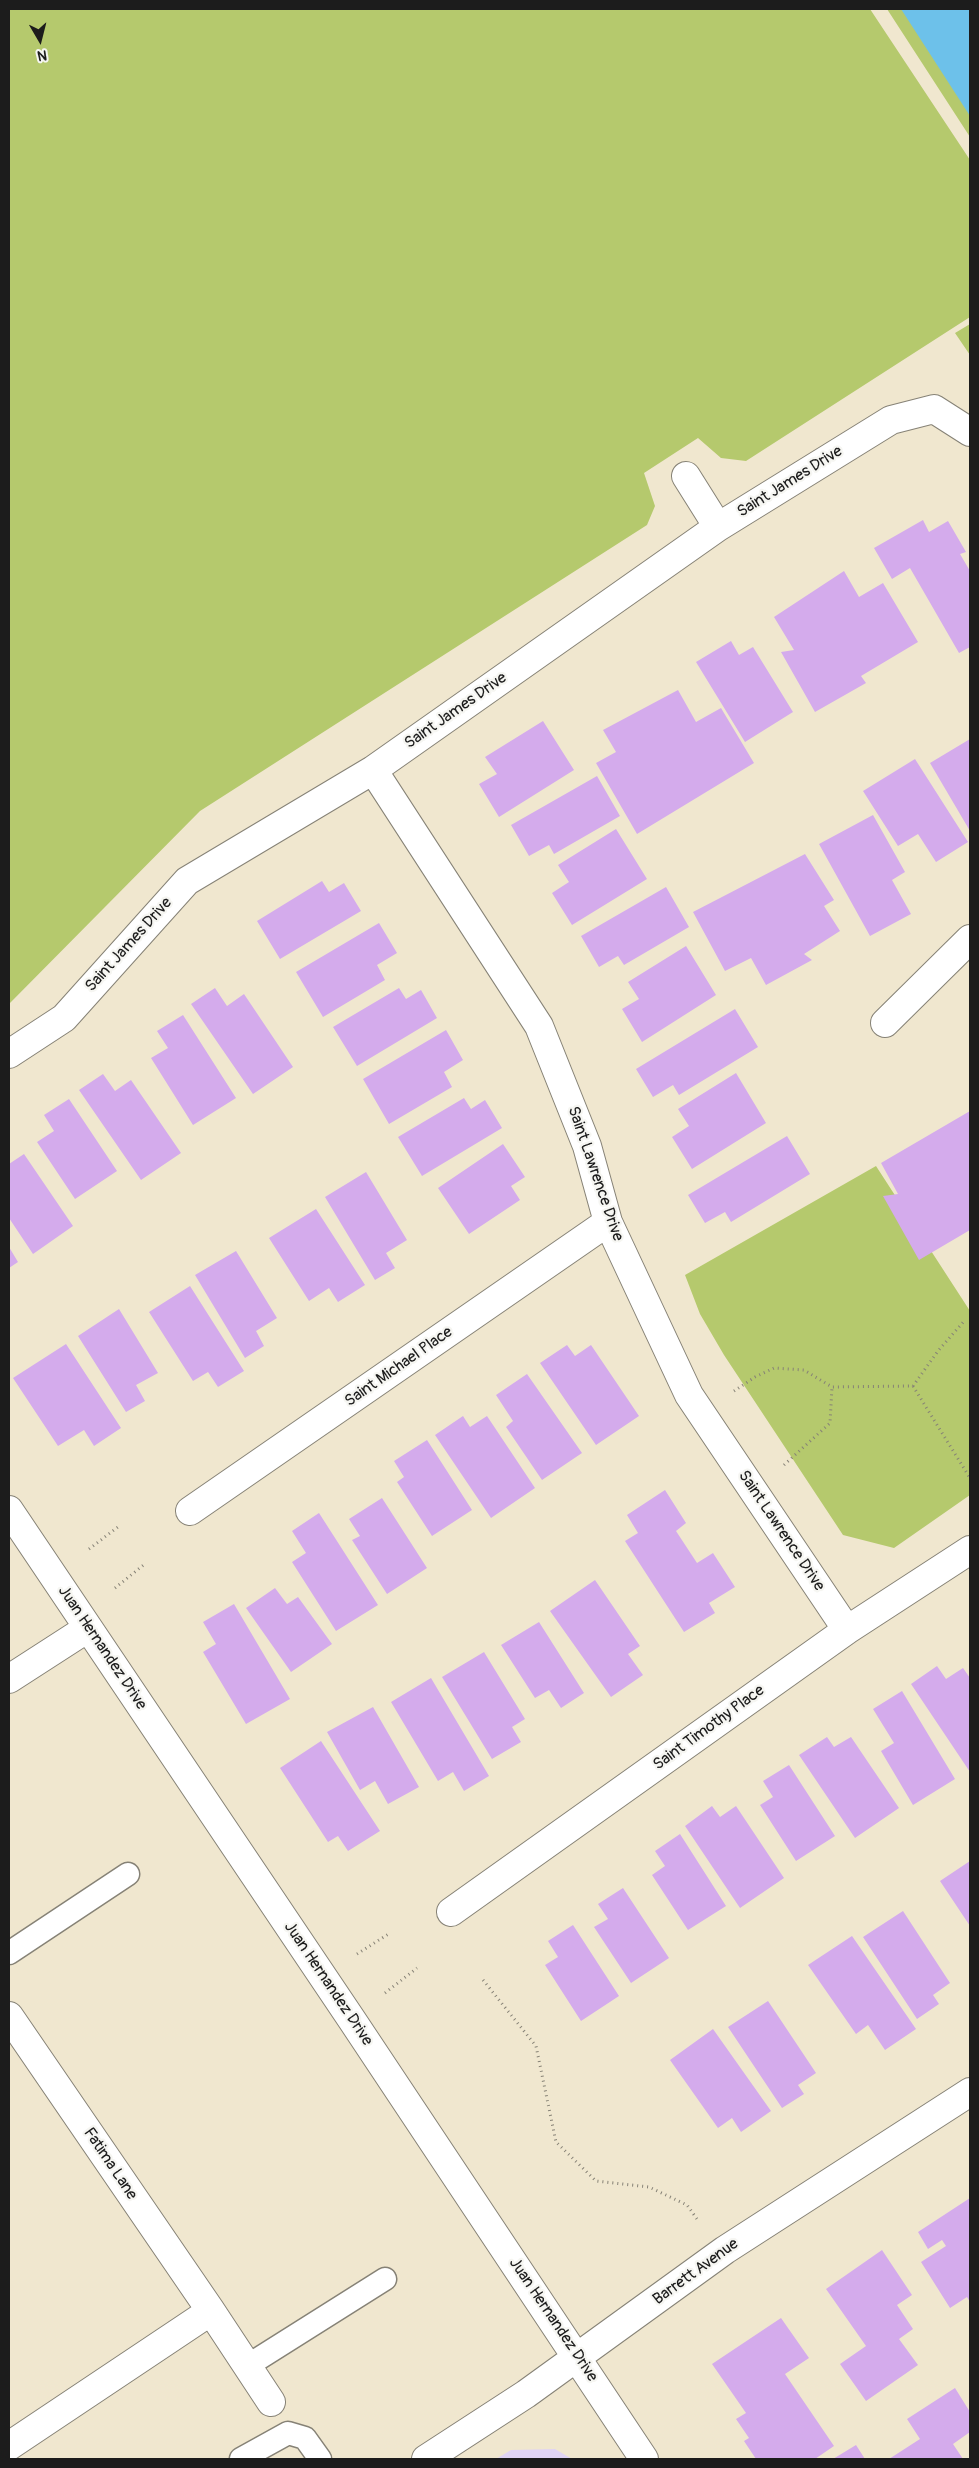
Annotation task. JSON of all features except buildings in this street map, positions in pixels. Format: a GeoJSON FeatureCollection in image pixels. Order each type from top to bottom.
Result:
{"type":"FeatureCollection","features":[{"type":"Feature","properties":{"kind":"street","name":"Saint James Drive"},"geometry":{"type":"LineString","coordinates":[[9,1054],[64,1018],[187,881],[373,770],[718,528],[891,420],[934,409],[970,432]]}},
{"type":"Feature","properties":{"kind":"street"},"geometry":{"type":"LineString","coordinates":[[686,476],[718,528]]}},
{"type":"Feature","properties":{"kind":"street","name":"Saint Lawrence Drive"},"geometry":{"type":"LineString","coordinates":[[373,770],[539,1026],[588,1146],[608,1222],[689,1395],[847,1630]]}},
{"type":"Feature","properties":{"kind":"street"},"geometry":{"type":"LineString","coordinates":[[885,1023],[970,939]]}},
{"type":"Feature","properties":{"kind":"street","name":"Saint Michael Place"},"geometry":{"type":"LineString","coordinates":[[190,1511],[608,1222]]}},
{"type":"Feature","properties":{"kind":"street","name":"Juan Hernandez Drive"},"geometry":{"type":"LineString","coordinates":[[9,1510],[578,2357],[644,2459]]}},
{"type":"Feature","properties":{"kind":"street","name":"Saint Timothy Place"},"geometry":{"type":"LineString","coordinates":[[451,1912],[847,1630],[970,1550]]}},
{"type":"Feature","properties":{"kind":"street"},"geometry":{"type":"LineString","coordinates":[[9,1679],[88,1628]]}},
{"type":"Feature","properties":{"kind":"street","name":"Fatima Lane"},"geometry":{"type":"LineString","coordinates":[[9,2016],[271,2402]]}},
{"type":"Feature","properties":{"kind":"street","name":"Barrett Avenue"},"geometry":{"type":"LineString","coordinates":[[426,2459],[578,2357],[725,2250],[970,2092]]}},
{"type":"Feature","properties":{"kind":"street"},"geometry":{"type":"LineString","coordinates":[[9,2446],[211,2311]]}},
{"type":"Feature","properties":{"kind":"lane"},"geometry":{"type":"LineString","coordinates":[[9,1952],[128,1874]]}},
{"type":"Feature","properties":{"kind":"lane"},"geometry":{"type":"LineString","coordinates":[[247,2366],[385,2279]]}},
{"type":"Feature","properties":{"kind":"lane"},"geometry":{"type":"LineString","coordinates":[[241,2459],[272,2440],[288,2433],[305,2438],[320,2459]]}},
{"type":"Feature","properties":{"kind":"path"},"geometry":{"type":"LineString","coordinates":[[913,1386],[965,1320]]}},
{"type":"Feature","properties":{"kind":"path"},"geometry":{"type":"LineString","coordinates":[[734,1392],[755,1377],[774,1368],[804,1370],[832,1387],[913,1386]]}},
{"type":"Feature","properties":{"kind":"path"},"geometry":{"type":"LineString","coordinates":[[913,1386],[970,1478]]}},
{"type":"Feature","properties":{"kind":"path"},"geometry":{"type":"LineString","coordinates":[[784,1465],[830,1423],[832,1387]]}},
{"type":"Feature","properties":{"kind":"path"},"geometry":{"type":"LineString","coordinates":[[89,1549],[118,1527]]}},
{"type":"Feature","properties":{"kind":"path"},"geometry":{"type":"LineString","coordinates":[[115,1588],[146,1563]]}},
{"type":"Feature","properties":{"kind":"path"},"geometry":{"type":"LineString","coordinates":[[357,1954],[390,1933]]}},
{"type":"Feature","properties":{"kind":"path"},"geometry":{"type":"LineString","coordinates":[[385,1993],[417,1968]]}},
{"type":"Feature","properties":{"kind":"path"},"geometry":{"type":"LineString","coordinates":[[483,1980],[536,2046],[556,2142],[596,2181],[649,2187],[687,2205],[697,2218]]}},
{"type":"Feature","properties":{"kind":"shaded area"},"geometry":{"type":"Polygon","coordinates":[[[555,2449],[572,2459],[496,2459],[511,2450],[555,2449]]]}},
{"type":"Feature","properties":{"kind":"green space"},"geometry":{"type":"Polygon","coordinates":[[[9,9],[870,9],[970,160],[970,317],[746,461],[721,458],[698,438],[644,473],[655,506],[647,525],[200,811],[9,1004],[9,9]]]}},
{"type":"Feature","properties":{"kind":"green space"},"geometry":{"type":"Polygon","coordinates":[[[887,9],[970,9],[970,137],[887,9]]]}},
{"type":"Feature","properties":{"kind":"green space"},"geometry":{"type":"Polygon","coordinates":[[[970,324],[970,355],[955,333],[970,324]]]}},
{"type":"Feature","properties":{"kind":"green space"},"geometry":{"type":"Polygon","coordinates":[[[876,1166],[970,1311],[970,1495],[894,1548],[843,1535],[724,1355],[700,1314],[685,1275],[876,1166]]]}},
{"type":"Feature","properties":{"kind":"water"},"geometry":{"type":"Polygon","coordinates":[[[901,9],[970,9],[970,116],[901,9]]]}}]}
